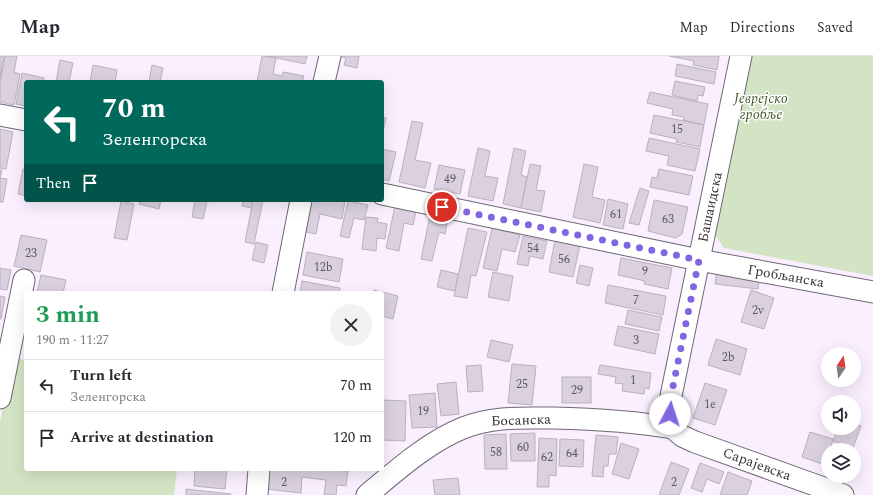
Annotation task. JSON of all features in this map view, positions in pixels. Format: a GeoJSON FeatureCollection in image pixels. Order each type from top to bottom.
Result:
{"type":"FeatureCollection","features":[{"type":"Feature","properties":{"kind":"street"},"geometry":{"type":"LineString","coordinates":[[324,80],[330,56]]}},
{"type":"Feature","properties":{"kind":"street","name":"Башаидска"},"geometry":{"type":"LineString","coordinates":[[673,428],[670,414],[671,396],[741,56]]}},
{"type":"Feature","properties":{"kind":"street"},"geometry":{"type":"LineString","coordinates":[[0,115],[24,120]]}},
{"type":"Feature","properties":{"kind":"street","name":"Гробљанска"},"geometry":{"type":"LineString","coordinates":[[384,194],[699,260],[873,292]]}},
{"type":"Feature","properties":{"kind":"street"},"geometry":{"type":"LineString","coordinates":[[284,291],[301,202]]}},
{"type":"Feature","properties":{"kind":"street"},"geometry":{"type":"LineString","coordinates":[[0,398],[24,280]]}},
{"type":"Feature","properties":{"kind":"street","name":"Босанска"},"geometry":{"type":"LineString","coordinates":[[366,495],[391,475],[445,437],[463,428],[490,419],[606,419],[673,428]]}},
{"type":"Feature","properties":{"kind":"street","name":"Сарајевска"},"geometry":{"type":"LineString","coordinates":[[673,428],[682,436],[695,442],[843,495]]}},
{"type":"Feature","properties":{"kind":"street"},"geometry":{"type":"LineString","coordinates":[[257,495],[259,471]]}},
{"type":"Feature","properties":{"kind":"green space","name":"Јеврејско гробље"},"geometry":{"type":"Polygon","coordinates":[[[749,56],[873,56],[873,276],[724,248],[715,235],[749,56]]]}},
{"type":"Feature","properties":{"kind":"green space"},"geometry":{"type":"Polygon","coordinates":[[[13,358],[24,360],[24,471],[177,471],[174,495],[0,495],[0,422],[13,358]]]}},
{"type":"Feature","properties":{"kind":"building"},"geometry":{"type":"Polygon","coordinates":[[[0,56],[4,57],[0,79],[0,56]]]}},
{"type":"Feature","properties":{"kind":"building"},"geometry":{"type":"Polygon","coordinates":[[[5,56],[17,56],[14,72],[20,74],[14,105],[0,102],[0,82],[5,56]]]}},
{"type":"Feature","properties":{"kind":"building"},"geometry":{"type":"Polygon","coordinates":[[[262,56],[276,58],[273,74],[282,76],[283,72],[304,76],[303,80],[257,80],[262,56]]]}},
{"type":"Feature","properties":{"kind":"building"},"geometry":{"type":"Polygon","coordinates":[[[268,56],[307,56],[305,64],[268,56]]]}},
{"type":"Feature","properties":{"kind":"building"},"geometry":{"type":"Polygon","coordinates":[[[339,56],[359,56],[357,68],[344,65],[346,58],[339,56]]]}},
{"type":"Feature","properties":{"kind":"building"},"geometry":{"type":"Polygon","coordinates":[[[669,56],[719,56],[717,70],[693,65],[694,61],[669,56]]]}},
{"type":"Feature","properties":{"kind":"building"},"geometry":{"type":"Polygon","coordinates":[[[60,60],[73,63],[69,80],[56,80],[60,60]]]}},
{"type":"Feature","properties":{"kind":"building"},"geometry":{"type":"Polygon","coordinates":[[[677,64],[716,72],[714,84],[675,76],[677,64]]]}},
{"type":"Feature","properties":{"kind":"building"},"geometry":{"type":"Polygon","coordinates":[[[93,65],[117,70],[115,80],[90,80],[93,65]]]}},
{"type":"Feature","properties":{"kind":"building"},"geometry":{"type":"Polygon","coordinates":[[[152,65],[163,68],[160,80],[149,80],[152,65]]]}},
{"type":"Feature","properties":{"kind":"building"},"geometry":{"type":"Polygon","coordinates":[[[22,73],[44,78],[44,80],[24,80],[24,106],[16,104],[22,73]]]}},
{"type":"Feature","properties":{"kind":"building"},"geometry":{"type":"Polygon","coordinates":[[[675,81],[705,87],[703,96],[698,95],[697,101],[672,95],[675,81]]]}},
{"type":"Feature","properties":{"kind":"building"},"geometry":{"type":"Polygon","coordinates":[[[650,92],[708,104],[704,125],[683,120],[684,117],[672,115],[673,109],[647,103],[650,92]]]}},
{"type":"Feature","properties":{"kind":"building"},"geometry":{"type":"Polygon","coordinates":[[[654,115],[704,125],[700,147],[676,142],[677,139],[650,133],[654,115]]]}},
{"type":"Feature","properties":{"kind":"building"},"geometry":{"type":"Polygon","coordinates":[[[412,121],[423,123],[415,160],[431,163],[425,188],[399,182],[412,121]]]}},
{"type":"Feature","properties":{"kind":"building"},"geometry":{"type":"Polygon","coordinates":[[[0,129],[13,132],[6,169],[0,168],[0,129]]]}},
{"type":"Feature","properties":{"kind":"building"},"geometry":{"type":"Polygon","coordinates":[[[649,138],[700,149],[695,171],[667,165],[669,156],[646,151],[649,138]]]}},
{"type":"Feature","properties":{"kind":"building"},"geometry":{"type":"Polygon","coordinates":[[[478,148],[490,151],[485,176],[498,178],[493,201],[468,196],[478,148]]]}},
{"type":"Feature","properties":{"kind":"building"},"geometry":{"type":"Polygon","coordinates":[[[514,148],[526,151],[521,175],[527,177],[521,208],[503,204],[514,148]]]}},
{"type":"Feature","properties":{"kind":"building"},"geometry":{"type":"Polygon","coordinates":[[[384,149],[396,152],[389,181],[384,180],[384,149]]]}},
{"type":"Feature","properties":{"kind":"building"},"geometry":{"type":"Polygon","coordinates":[[[530,164],[541,166],[536,190],[545,191],[541,212],[521,208],[530,164]]]}},
{"type":"Feature","properties":{"kind":"building"},"geometry":{"type":"Polygon","coordinates":[[[584,164],[598,167],[592,197],[605,200],[600,223],[573,217],[584,164]]]}},
{"type":"Feature","properties":{"kind":"building"},"geometry":{"type":"Polygon","coordinates":[[[439,165],[465,170],[460,194],[434,189],[439,165]]]}},
{"type":"Feature","properties":{"kind":"building"},"geometry":{"type":"Polygon","coordinates":[[[23,169],[24,169],[24,196],[18,194],[23,169]]]}},
{"type":"Feature","properties":{"kind":"building"},"geometry":{"type":"Polygon","coordinates":[[[659,169],[693,176],[689,195],[650,187],[652,177],[657,178],[659,169]]]}},
{"type":"Feature","properties":{"kind":"building"},"geometry":{"type":"Polygon","coordinates":[[[0,178],[7,179],[3,202],[0,202],[0,178]]]}},
{"type":"Feature","properties":{"kind":"building"},"geometry":{"type":"Polygon","coordinates":[[[640,188],[649,191],[639,225],[629,223],[640,188]]]}},
{"type":"Feature","properties":{"kind":"building"},"geometry":{"type":"Polygon","coordinates":[[[608,199],[628,204],[623,229],[603,225],[608,199]]]}},
{"type":"Feature","properties":{"kind":"building"},"geometry":{"type":"Polygon","coordinates":[[[654,200],[688,207],[682,234],[676,238],[648,231],[654,200]]]}},
{"type":"Feature","properties":{"kind":"building"},"geometry":{"type":"Polygon","coordinates":[[[121,202],[134,204],[127,240],[114,238],[121,202]]]}},
{"type":"Feature","properties":{"kind":"building"},"geometry":{"type":"Polygon","coordinates":[[[140,202],[161,202],[159,209],[139,204],[140,202]]]}},
{"type":"Feature","properties":{"kind":"building"},"geometry":{"type":"Polygon","coordinates":[[[195,202],[207,202],[203,219],[192,217],[195,202]]]}},
{"type":"Feature","properties":{"kind":"building"},"geometry":{"type":"Polygon","coordinates":[[[243,202],[253,202],[252,208],[242,206],[243,202]]]}},
{"type":"Feature","properties":{"kind":"building"},"geometry":{"type":"Polygon","coordinates":[[[253,202],[263,202],[254,244],[245,242],[253,202]]]}},
{"type":"Feature","properties":{"kind":"building"},"geometry":{"type":"Polygon","coordinates":[[[308,202],[345,202],[342,219],[320,214],[316,234],[302,231],[308,202]]]}},
{"type":"Feature","properties":{"kind":"building"},"geometry":{"type":"Polygon","coordinates":[[[348,202],[368,205],[364,220],[354,218],[349,238],[340,236],[348,202]]]}},
{"type":"Feature","properties":{"kind":"building"},"geometry":{"type":"Polygon","coordinates":[[[395,206],[416,211],[413,225],[404,223],[399,251],[386,248],[395,206]]]}},
{"type":"Feature","properties":{"kind":"building"},"geometry":{"type":"Polygon","coordinates":[[[430,216],[448,219],[445,234],[439,232],[432,261],[421,259],[430,216]]]}},
{"type":"Feature","properties":{"kind":"building"},"geometry":{"type":"Polygon","coordinates":[[[366,217],[378,218],[377,222],[387,224],[385,239],[377,238],[376,251],[362,249],[366,217]]]}},
{"type":"Feature","properties":{"kind":"building"},"geometry":{"type":"Polygon","coordinates":[[[468,228],[487,232],[476,276],[471,275],[467,298],[454,296],[468,228]]]}},
{"type":"Feature","properties":{"kind":"building"},"geometry":{"type":"Polygon","coordinates":[[[492,228],[520,235],[515,252],[502,249],[497,271],[483,268],[492,228]]]}},
{"type":"Feature","properties":{"kind":"building"},"geometry":{"type":"Polygon","coordinates":[[[21,235],[47,240],[40,272],[14,266],[21,235]]]}},
{"type":"Feature","properties":{"kind":"building"},"geometry":{"type":"Polygon","coordinates":[[[523,236],[547,241],[543,259],[530,256],[528,266],[517,264],[523,236]]]}},
{"type":"Feature","properties":{"kind":"building"},"geometry":{"type":"Polygon","coordinates":[[[555,240],[580,245],[573,277],[549,272],[555,240]]]}},
{"type":"Feature","properties":{"kind":"building"},"geometry":{"type":"Polygon","coordinates":[[[256,242],[268,245],[264,263],[252,260],[256,242]]]}},
{"type":"Feature","properties":{"kind":"building"},"geometry":{"type":"Polygon","coordinates":[[[307,252],[343,259],[339,282],[303,275],[307,252]]]}},
{"type":"Feature","properties":{"kind":"building"},"geometry":{"type":"Polygon","coordinates":[[[621,258],[672,268],[668,289],[644,284],[645,281],[618,275],[621,258]]]}},
{"type":"Feature","properties":{"kind":"building"},"geometry":{"type":"Polygon","coordinates":[[[580,265],[593,268],[589,286],[576,283],[580,265]]]}},
{"type":"Feature","properties":{"kind":"building"},"geometry":{"type":"Polygon","coordinates":[[[0,268],[11,270],[7,290],[0,289],[0,268]]]}},
{"type":"Feature","properties":{"kind":"building"},"geometry":{"type":"Polygon","coordinates":[[[717,269],[760,275],[758,289],[715,284],[717,269]]]}},
{"type":"Feature","properties":{"kind":"building"},"geometry":{"type":"Polygon","coordinates":[[[441,270],[458,274],[455,291],[437,287],[441,270]]]}},
{"type":"Feature","properties":{"kind":"building"},"geometry":{"type":"Polygon","coordinates":[[[493,272],[513,276],[509,301],[488,297],[493,272]]]}},
{"type":"Feature","properties":{"kind":"building"},"geometry":{"type":"Polygon","coordinates":[[[41,275],[66,280],[63,291],[37,291],[41,275]]]}},
{"type":"Feature","properties":{"kind":"building"},"geometry":{"type":"Polygon","coordinates":[[[302,281],[340,288],[339,291],[300,291],[302,281]]]}},
{"type":"Feature","properties":{"kind":"building"},"geometry":{"type":"Polygon","coordinates":[[[608,285],[666,296],[663,315],[605,303],[608,285]]]}},
{"type":"Feature","properties":{"kind":"building"},"geometry":{"type":"Polygon","coordinates":[[[751,290],[774,298],[764,329],[741,322],[751,290]]]}},
{"type":"Feature","properties":{"kind":"building"},"geometry":{"type":"Polygon","coordinates":[[[384,292],[398,296],[393,319],[384,317],[384,292]]]}},
{"type":"Feature","properties":{"kind":"building"},"geometry":{"type":"Polygon","coordinates":[[[0,296],[5,297],[1,319],[0,319],[0,296]]]}},
{"type":"Feature","properties":{"kind":"building"},"geometry":{"type":"Polygon","coordinates":[[[628,310],[662,317],[659,331],[625,324],[628,310]]]}},
{"type":"Feature","properties":{"kind":"building"},"geometry":{"type":"Polygon","coordinates":[[[618,326],[659,334],[655,354],[614,345],[618,326]]]}},
{"type":"Feature","properties":{"kind":"building"},"geometry":{"type":"Polygon","coordinates":[[[716,339],[747,349],[740,375],[708,365],[716,339]]]}},
{"type":"Feature","properties":{"kind":"building"},"geometry":{"type":"Polygon","coordinates":[[[491,340],[513,345],[509,362],[487,357],[491,340]]]}},
{"type":"Feature","properties":{"kind":"building"},"geometry":{"type":"Polygon","coordinates":[[[512,364],[536,366],[532,405],[508,403],[512,364]]]}},
{"type":"Feature","properties":{"kind":"building"},"geometry":{"type":"Polygon","coordinates":[[[481,365],[483,391],[468,392],[466,366],[481,365]]]}},
{"type":"Feature","properties":{"kind":"building"},"geometry":{"type":"Polygon","coordinates":[[[600,365],[651,373],[649,389],[645,388],[644,394],[622,391],[623,384],[615,383],[616,377],[598,374],[600,365]]]}},
{"type":"Feature","properties":{"kind":"building"},"geometry":{"type":"Polygon","coordinates":[[[562,377],[591,377],[591,403],[562,403],[562,377]]]}},
{"type":"Feature","properties":{"kind":"building"},"geometry":{"type":"Polygon","coordinates":[[[456,382],[459,414],[441,416],[437,384],[456,382]]]}},
{"type":"Feature","properties":{"kind":"building"},"geometry":{"type":"Polygon","coordinates":[[[705,383],[727,390],[715,425],[693,418],[705,383]]]}},
{"type":"Feature","properties":{"kind":"building"},"geometry":{"type":"Polygon","coordinates":[[[435,393],[437,427],[412,428],[409,395],[435,393]]]}},
{"type":"Feature","properties":{"kind":"building"},"geometry":{"type":"Polygon","coordinates":[[[384,400],[406,401],[405,441],[384,440],[384,400]]]}},
{"type":"Feature","properties":{"kind":"building"},"geometry":{"type":"Polygon","coordinates":[[[810,432],[833,439],[832,443],[821,443],[821,464],[802,457],[810,432]]]}},
{"type":"Feature","properties":{"kind":"building"},"geometry":{"type":"Polygon","coordinates":[[[535,433],[535,461],[511,461],[510,434],[535,433]]]}},
{"type":"Feature","properties":{"kind":"building"},"geometry":{"type":"Polygon","coordinates":[[[506,434],[507,469],[485,469],[484,435],[506,434]]]}},
{"type":"Feature","properties":{"kind":"building"},"geometry":{"type":"Polygon","coordinates":[[[596,435],[618,437],[616,454],[609,454],[608,466],[604,466],[603,477],[592,476],[596,435]]]}},
{"type":"Feature","properties":{"kind":"building"},"geometry":{"type":"Polygon","coordinates":[[[835,435],[858,435],[855,443],[839,443],[833,441],[835,435]]]}},
{"type":"Feature","properties":{"kind":"building"},"geometry":{"type":"Polygon","coordinates":[[[539,438],[557,439],[556,476],[549,475],[549,487],[537,487],[539,438]]]}},
{"type":"Feature","properties":{"kind":"building"},"geometry":{"type":"Polygon","coordinates":[[[560,439],[584,440],[583,467],[559,466],[560,439]]]}},
{"type":"Feature","properties":{"kind":"building"},"geometry":{"type":"Polygon","coordinates":[[[621,443],[639,449],[629,479],[612,474],[621,443]]]}},
{"type":"Feature","properties":{"kind":"building"},"geometry":{"type":"Polygon","coordinates":[[[671,462],[689,469],[679,495],[659,495],[671,462]]]}},
{"type":"Feature","properties":{"kind":"building"},"geometry":{"type":"Polygon","coordinates":[[[700,463],[724,472],[719,484],[707,479],[702,492],[691,488],[700,463]]]}},
{"type":"Feature","properties":{"kind":"building"},"geometry":{"type":"Polygon","coordinates":[[[195,471],[227,471],[225,489],[194,486],[195,471]]]}},
{"type":"Feature","properties":{"kind":"building"},"geometry":{"type":"Polygon","coordinates":[[[268,471],[348,471],[346,486],[337,485],[336,495],[324,495],[326,480],[302,477],[301,493],[266,489],[268,471]]]}},
{"type":"Feature","properties":{"kind":"building"},"geometry":{"type":"Polygon","coordinates":[[[728,472],[752,481],[747,495],[720,495],[728,472]]]}},
{"type":"Feature","properties":{"kind":"building"},"geometry":{"type":"Polygon","coordinates":[[[458,478],[460,495],[435,495],[433,480],[458,478]]]}},
{"type":"Feature","properties":{"kind":"building"},"geometry":{"type":"Polygon","coordinates":[[[186,489],[231,494],[231,495],[186,495],[186,489]]]}},
{"type":"Feature","properties":{"kind":"route"},"geometry":{"type":"LineString","coordinates":[[442,207],[699,260],[671,396],[670,414]]}}]}
